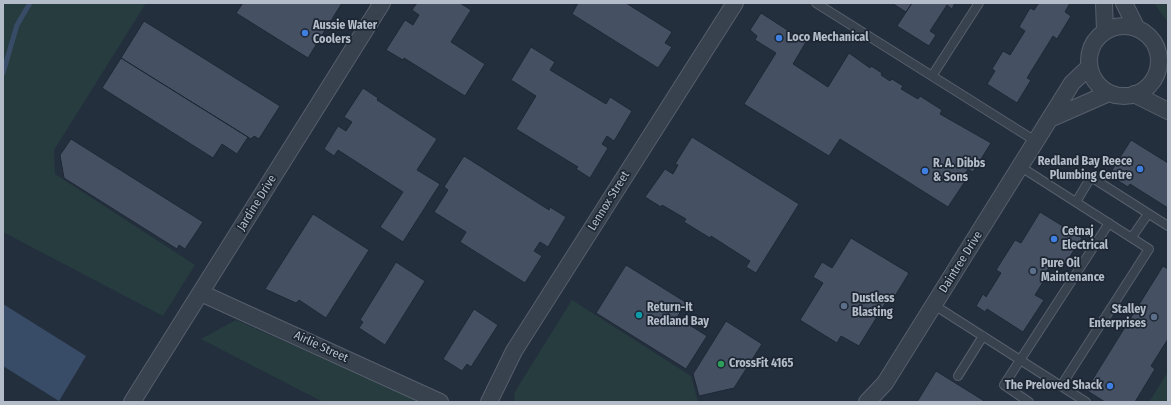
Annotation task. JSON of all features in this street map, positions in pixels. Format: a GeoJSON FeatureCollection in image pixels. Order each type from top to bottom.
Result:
{"type":"FeatureCollection","features":[{"type":"Feature","properties":{"kind":"street","name":"Jardine Drive"},"geometry":{"type":"LineString","coordinates":[[132,402],[382,3]]}},
{"type":"Feature","properties":{"kind":"street","name":"Lennox Street"},"geometry":{"type":"LineString","coordinates":[[489,402],[514,351],[735,3]]}},
{"type":"Feature","properties":{"kind":"street"},"geometry":{"type":"LineString","coordinates":[[1104,3],[1104,31]]}},
{"type":"Feature","properties":{"kind":"street"},"geometry":{"type":"LineString","coordinates":[[1124,3],[1136,27]]}},
{"type":"Feature","properties":{"kind":"street"},"geometry":{"type":"LineString","coordinates":[[1154,43],[1158,53],[1159,63],[1156,74],[1147,86],[1134,94],[1117,96],[1109,93],[1096,82],[1089,67],[1088,57],[1091,46],[1097,37],[1104,31],[1114,26],[1126,25],[1136,27],[1147,33],[1168,58]]}},
{"type":"Feature","properties":{"kind":"street","name":"Daintree Drive"},"geometry":{"type":"LineString","coordinates":[[867,402],[886,383],[1072,84],[1089,67]]}},
{"type":"Feature","properties":{"kind":"street"},"geometry":{"type":"LineString","coordinates":[[1052,118],[1109,93]]}},
{"type":"Feature","properties":{"kind":"street"},"geometry":{"type":"LineString","coordinates":[[1134,94],[1168,111]]}},
{"type":"Feature","properties":{"kind":"street","name":"Airlie Street"},"geometry":{"type":"LineString","coordinates":[[201,293],[440,402]]}},
{"type":"Feature","properties":{"kind":"lane"},"geometry":{"type":"LineString","coordinates":[[816,3],[1037,142]]}},
{"type":"Feature","properties":{"kind":"lane"},"geometry":{"type":"LineString","coordinates":[[932,76],[979,3]]}},
{"type":"Feature","properties":{"kind":"lane"},"geometry":{"type":"LineString","coordinates":[[1021,167],[1149,249],[1061,386]]}},
{"type":"Feature","properties":{"kind":"lane"},"geometry":{"type":"LineString","coordinates":[[1076,202],[1091,178],[1168,226]]}},
{"type":"Feature","properties":{"kind":"lane"},"geometry":{"type":"LineString","coordinates":[[1132,237],[1148,214]]}},
{"type":"Feature","properties":{"kind":"lane"},"geometry":{"type":"LineString","coordinates":[[1029,402],[1004,385],[1109,223]]}},
{"type":"Feature","properties":{"kind":"lane"},"geometry":{"type":"LineString","coordinates":[[934,305],[1086,402]]}},
{"type":"Feature","properties":{"kind":"lane"},"geometry":{"type":"LineString","coordinates":[[958,376],[983,336]]}},
{"type":"Feature","properties":{"kind":"green space"},"geometry":{"type":"Polygon","coordinates":[[[3,3],[146,3],[54,150],[55,174],[195,265],[163,316],[3,232],[3,3]]]}},
{"type":"Feature","properties":{"kind":"green space"},"geometry":{"type":"Polygon","coordinates":[[[1155,3],[1168,3],[1168,22],[1156,6],[1155,3]]]}},
{"type":"Feature","properties":{"kind":"green space"},"geometry":{"type":"Polygon","coordinates":[[[572,300],[691,376],[698,402],[515,402],[514,394],[519,385],[572,300]]]}},
{"type":"Feature","properties":{"kind":"green space"},"geometry":{"type":"Polygon","coordinates":[[[236,320],[421,402],[323,402],[201,339],[236,320]]]}},
{"type":"Feature","properties":{"kind":"green space"},"geometry":{"type":"Polygon","coordinates":[[[1168,372],[1168,402],[1149,402],[1168,372]]]}},
{"type":"Feature","properties":{"kind":"water"},"geometry":{"type":"Polygon","coordinates":[[[3,304],[86,356],[59,401],[3,366],[3,304]]]}},
{"type":"Feature","properties":{"kind":"building"},"geometry":{"type":"Polygon","coordinates":[[[243,3],[342,3],[308,58],[236,13],[243,3]]]}},
{"type":"Feature","properties":{"kind":"building"},"geometry":{"type":"Polygon","coordinates":[[[417,3],[460,3],[471,10],[451,42],[485,64],[465,96],[404,58],[403,60],[386,50],[405,20],[413,25],[419,15],[412,10],[417,3]]]}},
{"type":"Feature","properties":{"kind":"building"},"geometry":{"type":"Polygon","coordinates":[[[578,3],[626,3],[672,32],[665,43],[672,47],[658,68],[572,14],[578,3]]]}},
{"type":"Feature","properties":{"kind":"building"},"geometry":{"type":"Polygon","coordinates":[[[892,3],[912,3],[906,12],[892,3]]]}},
{"type":"Feature","properties":{"kind":"building"},"geometry":{"type":"Polygon","coordinates":[[[912,3],[955,3],[952,9],[947,5],[930,31],[936,35],[929,46],[897,26],[912,3]]]}},
{"type":"Feature","properties":{"kind":"building"},"geometry":{"type":"Polygon","coordinates":[[[1039,3],[1070,3],[1065,12],[1071,16],[1057,39],[1053,36],[1027,78],[1031,80],[1017,103],[987,84],[995,71],[992,69],[1003,51],[1010,55],[1025,31],[1019,27],[1030,8],[1034,10],[1039,3]]]}},
{"type":"Feature","properties":{"kind":"building"},"geometry":{"type":"Polygon","coordinates":[[[761,13],[806,42],[793,64],[828,87],[849,53],[870,68],[871,66],[882,73],[881,75],[890,81],[892,79],[903,86],[901,89],[918,99],[920,96],[942,110],[940,114],[991,143],[973,172],[968,169],[962,178],[966,180],[948,207],[840,139],[829,156],[744,104],[776,53],[755,40],[757,36],[750,30],[761,13]]]}},
{"type":"Feature","properties":{"kind":"building"},"geometry":{"type":"Polygon","coordinates":[[[144,21],[280,106],[259,139],[254,136],[251,139],[121,58],[144,21]]]}},
{"type":"Feature","properties":{"kind":"building"},"geometry":{"type":"Polygon","coordinates":[[[531,47],[555,62],[550,70],[606,104],[610,97],[632,111],[614,141],[607,136],[602,144],[608,148],[590,178],[576,169],[578,167],[516,129],[536,96],[511,80],[531,47]]]}},
{"type":"Feature","properties":{"kind":"building"},"geometry":{"type":"Polygon","coordinates":[[[121,58],[248,137],[237,154],[222,144],[213,158],[102,88],[121,58]]]}},
{"type":"Feature","properties":{"kind":"building"},"geometry":{"type":"Polygon","coordinates":[[[363,88],[378,98],[377,100],[437,139],[417,170],[440,184],[403,242],[380,227],[403,192],[338,150],[334,156],[324,149],[338,126],[346,131],[352,122],[344,117],[363,88]]]}},
{"type":"Feature","properties":{"kind":"building"},"geometry":{"type":"Polygon","coordinates":[[[692,137],[799,204],[756,273],[746,267],[750,261],[711,236],[710,238],[684,222],[686,219],[662,205],[661,207],[645,197],[665,169],[673,174],[678,165],[675,164],[692,137]]]}},
{"type":"Feature","properties":{"kind":"building"},"geometry":{"type":"Polygon","coordinates":[[[71,139],[203,222],[185,249],[179,245],[177,249],[64,178],[60,155],[71,139]]]}},
{"type":"Feature","properties":{"kind":"building","name":"Redland Bay Reece Plumbing Centre"},"geometry":{"type":"Polygon","coordinates":[[[1131,140],[1168,163],[1168,208],[1130,184],[1128,187],[1109,175],[1131,140]]]}},
{"type":"Feature","properties":{"kind":"building"},"geometry":{"type":"Polygon","coordinates":[[[464,156],[549,210],[550,207],[566,217],[548,247],[540,242],[534,251],[542,256],[525,283],[460,242],[466,232],[434,212],[448,190],[444,187],[464,156]]]}},
{"type":"Feature","properties":{"kind":"building"},"geometry":{"type":"Polygon","coordinates":[[[1040,212],[1082,238],[1062,269],[1052,263],[1043,277],[1045,279],[1035,295],[1044,300],[1023,332],[987,309],[985,312],[976,306],[983,294],[986,297],[1001,273],[996,270],[1015,240],[1021,243],[1040,212]]]}},
{"type":"Feature","properties":{"kind":"building"},"geometry":{"type":"Polygon","coordinates":[[[313,214],[369,250],[326,318],[299,300],[296,303],[265,289],[313,214]]]}},
{"type":"Feature","properties":{"kind":"building"},"geometry":{"type":"Polygon","coordinates":[[[851,238],[909,273],[892,301],[888,299],[859,346],[841,336],[837,343],[800,320],[823,283],[813,277],[822,262],[832,268],[851,238]]]}},
{"type":"Feature","properties":{"kind":"building"},"geometry":{"type":"Polygon","coordinates":[[[396,262],[425,281],[385,345],[359,328],[363,322],[360,320],[396,262]]]}},
{"type":"Feature","properties":{"kind":"building","name":"Return-It Redland Bay"},"geometry":{"type":"Polygon","coordinates":[[[626,265],[687,303],[677,317],[707,336],[686,369],[596,313],[626,265]]]}},
{"type":"Feature","properties":{"kind":"building"},"geometry":{"type":"Polygon","coordinates":[[[1163,266],[1168,269],[1168,339],[1151,366],[1155,369],[1135,402],[1105,402],[1086,390],[1163,266]]]}},
{"type":"Feature","properties":{"kind":"building"},"geometry":{"type":"Polygon","coordinates":[[[474,309],[498,325],[471,367],[467,364],[462,371],[443,359],[474,309]]]}},
{"type":"Feature","properties":{"kind":"building"},"geometry":{"type":"Polygon","coordinates":[[[726,321],[762,344],[734,388],[699,396],[693,374],[726,321]]]}},
{"type":"Feature","properties":{"kind":"building"},"geometry":{"type":"Polygon","coordinates":[[[936,371],[986,402],[917,402],[936,371]]]}},
{"type":"Feature","properties":{"kind":"waterway"},"geometry":{"type":"LineString","coordinates":[[3,73],[17,25],[30,3]]}},
{"type":"Feature","properties":{"kind":"place","name":"Aussie Water Coolers"},"geometry":{"type":"Point","coordinates":[305,33]}},
{"type":"Feature","properties":{"kind":"place","name":"Loco Mechanical"},"geometry":{"type":"Point","coordinates":[779,38]}},
{"type":"Feature","properties":{"kind":"place","name":"Redland Bay Reece Plumbing Centre"},"geometry":{"type":"Point","coordinates":[1140,169]}},
{"type":"Feature","properties":{"kind":"place","name":"R. A. Dibbs & Sons"},"geometry":{"type":"Point","coordinates":[925,171]}},
{"type":"Feature","properties":{"kind":"place","name":"Cetnaj Electrical"},"geometry":{"type":"Point","coordinates":[1054,239]}},
{"type":"Feature","properties":{"kind":"place","name":"Pure Oil Maintenance"},"geometry":{"type":"Point","coordinates":[1033,271]}},
{"type":"Feature","properties":{"kind":"place","name":"Dustless Blasting"},"geometry":{"type":"Point","coordinates":[844,306]}},
{"type":"Feature","properties":{"kind":"place","name":"Return-It Redland Bay"},"geometry":{"type":"Point","coordinates":[639,315]}},
{"type":"Feature","properties":{"kind":"place","name":"Stalley Enterprises"},"geometry":{"type":"Point","coordinates":[1154,317]}},
{"type":"Feature","properties":{"kind":"place","name":"CrossFit 4165"},"geometry":{"type":"Point","coordinates":[721,364]}},
{"type":"Feature","properties":{"kind":"place","name":"The Preloved Shack"},"geometry":{"type":"Point","coordinates":[1110,386]}}]}
